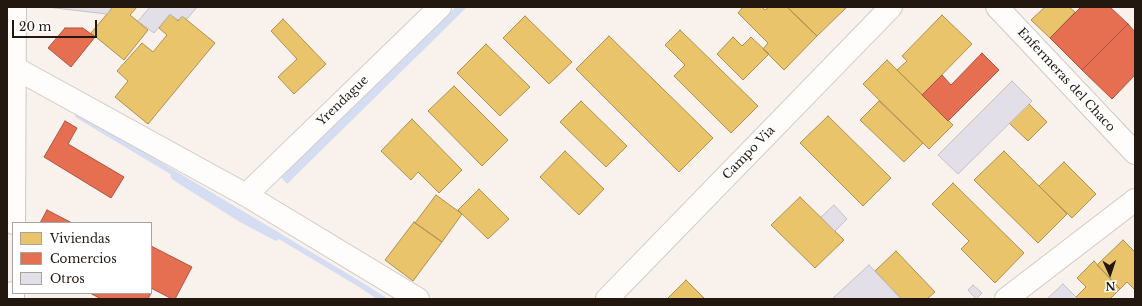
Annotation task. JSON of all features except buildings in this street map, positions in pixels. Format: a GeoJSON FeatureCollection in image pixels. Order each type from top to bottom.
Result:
{"type":"FeatureCollection","features":[{"type":"Feature","properties":{"kind":"street"},"geometry":{"type":"LineString","coordinates":[[14,222],[16,68],[15,7]]}},
{"type":"Feature","properties":{"kind":"street","name":"Yrendague"},"geometry":{"type":"LineString","coordinates":[[246,195],[440,7]]}},
{"type":"Feature","properties":{"kind":"street","name":"Campo Via"},"geometry":{"type":"LineString","coordinates":[[607,299],[892,7]]}},
{"type":"Feature","properties":{"kind":"street","name":"Enfermeras del Chaco"},"geometry":{"type":"LineString","coordinates":[[997,7],[1135,153]]}},
{"type":"Feature","properties":{"kind":"street"},"geometry":{"type":"LineString","coordinates":[[16,68],[246,195],[418,299]]}},
{"type":"Feature","properties":{"kind":"street"},"geometry":{"type":"LineString","coordinates":[[1006,299],[1135,200]]}},
{"type":"Feature","properties":{"kind":"water"},"geometry":{"type":"Polygon","coordinates":[[[456,7],[467,7],[287,184],[281,177],[456,7]]]}},
{"type":"Feature","properties":{"kind":"water"},"geometry":{"type":"Polygon","coordinates":[[[77,112],[388,299],[377,299],[75,117],[77,112]]]}},
{"type":"Feature","properties":{"kind":"waterway"},"geometry":{"type":"LineString","coordinates":[[175,176],[242,218],[245,218]]}},
{"type":"Feature","properties":{"kind":"waterway"},"geometry":{"type":"LineString","coordinates":[[242,218],[276,236]]}}]}
